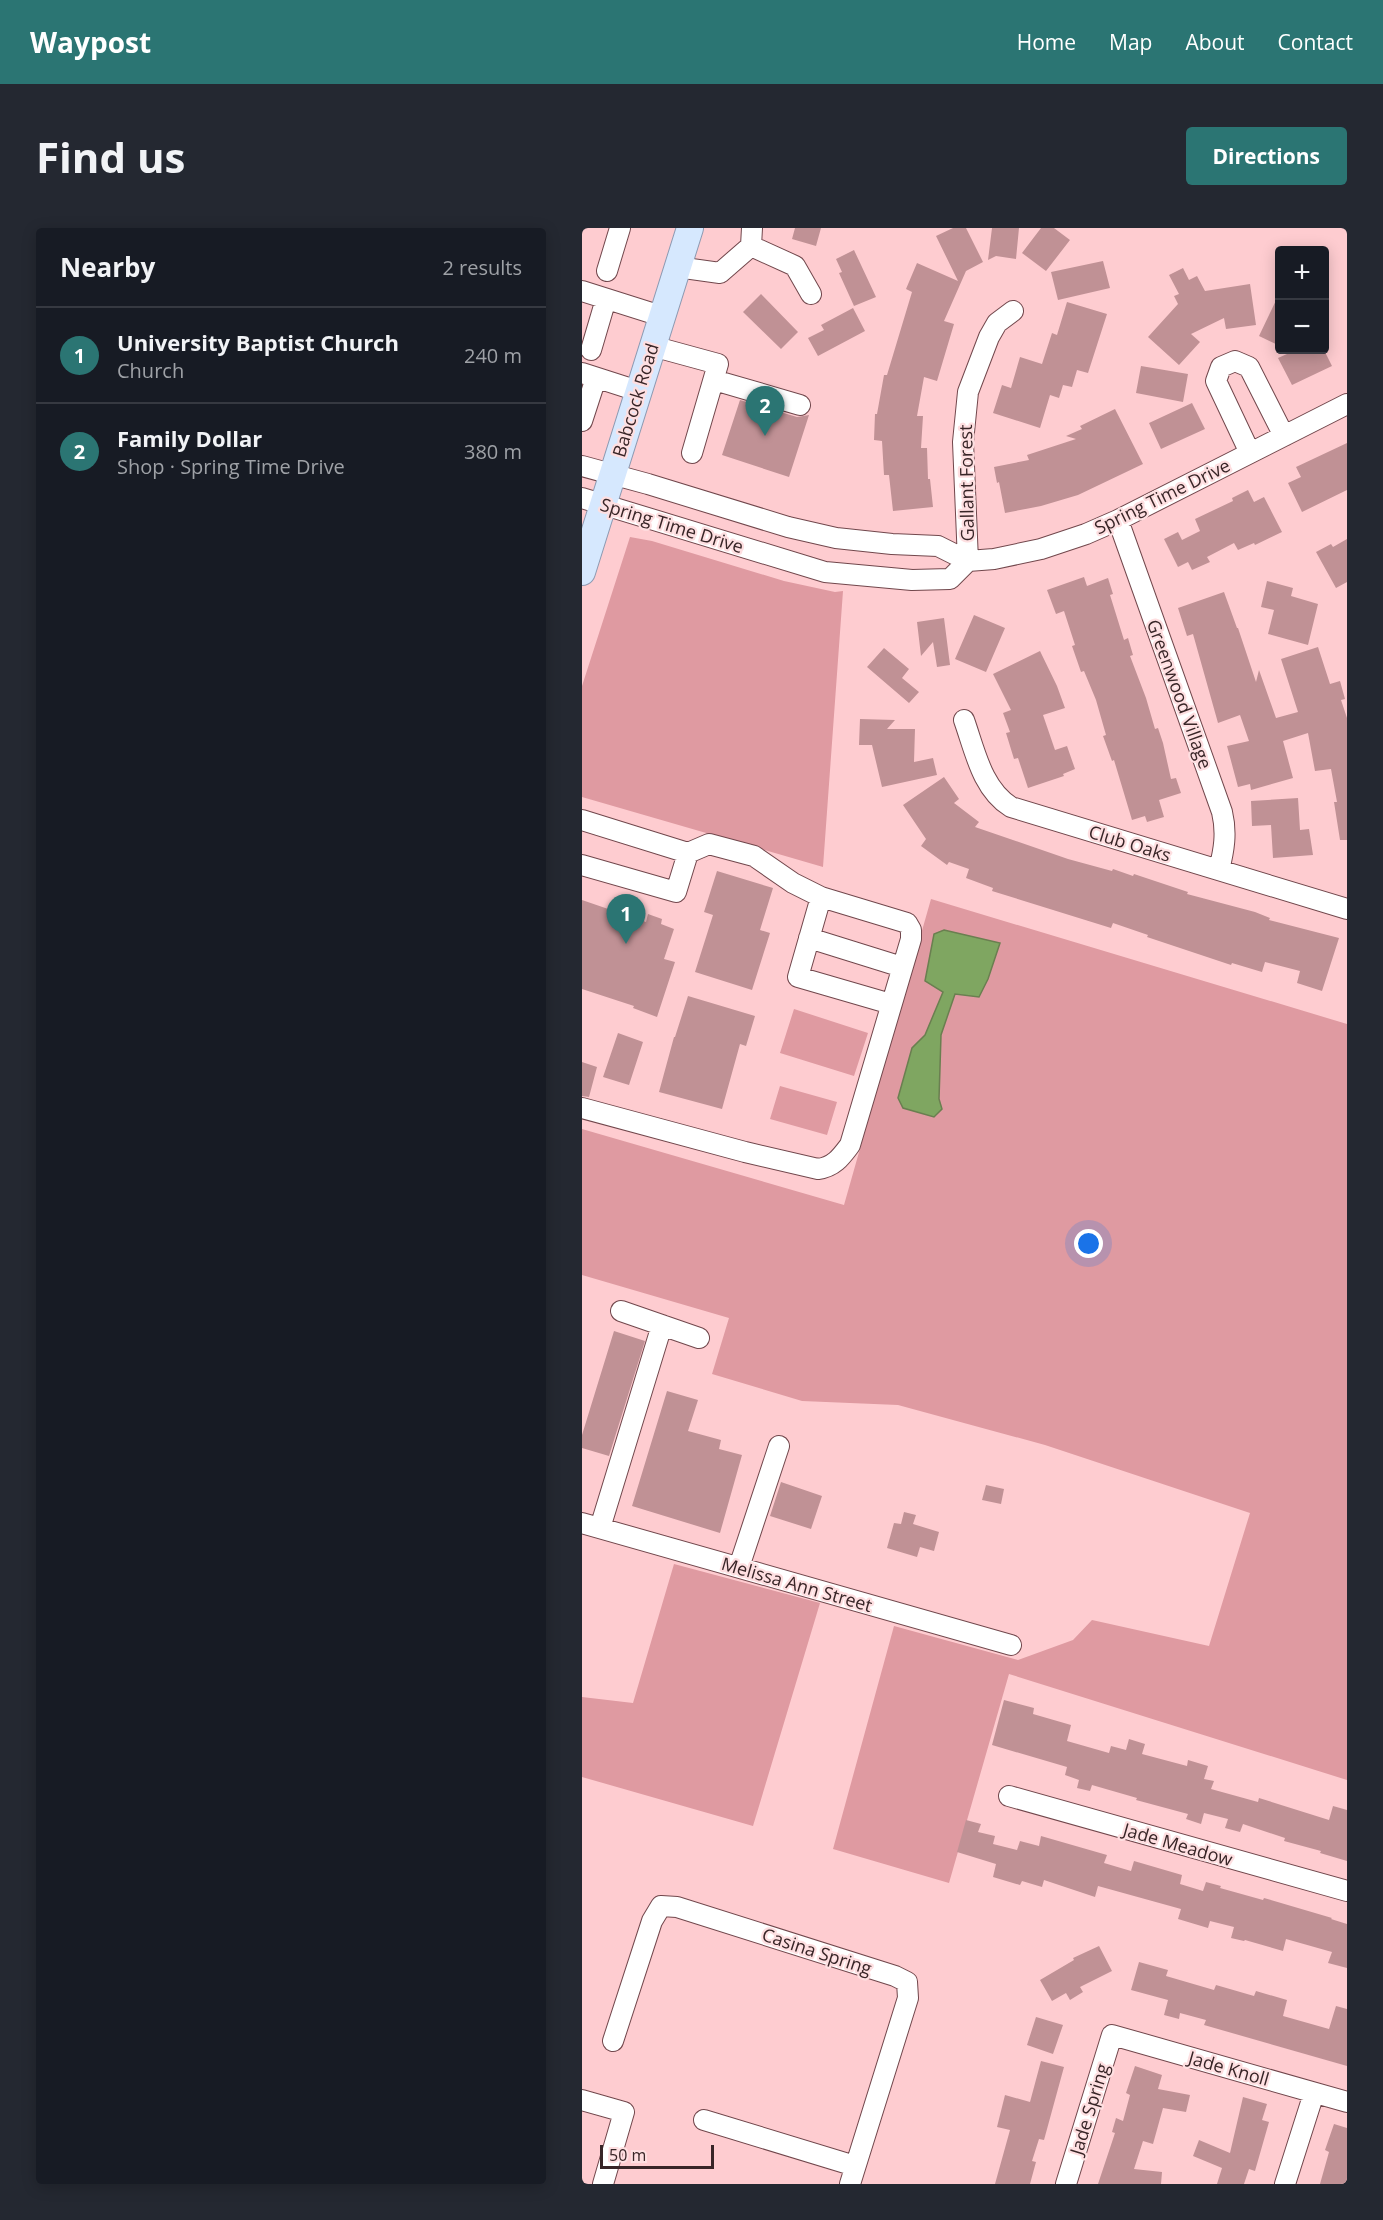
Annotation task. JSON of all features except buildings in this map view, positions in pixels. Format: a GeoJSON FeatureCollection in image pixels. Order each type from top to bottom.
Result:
{"type":"FeatureCollection","features":[{"type":"Feature","properties":{"kind":"main road","name":"Babcock Road"},"geometry":{"type":"LineString","coordinates":[[583,568],[592,501],[612,475],[690,228]]}},
{"type":"Feature","properties":{"kind":"street"},"geometry":{"type":"LineString","coordinates":[[607,271],[620,228]]}},
{"type":"Feature","properties":{"kind":"street"},"geometry":{"type":"LineString","coordinates":[[677,267],[720,273],[751,237],[795,266],[811,294]]}},
{"type":"Feature","properties":{"kind":"street"},"geometry":{"type":"LineString","coordinates":[[582,291],[661,316]]}},
{"type":"Feature","properties":{"kind":"street"},"geometry":{"type":"LineString","coordinates":[[591,350],[606,298]]}},
{"type":"Feature","properties":{"kind":"street","name":"Gallant Forest"},"geometry":{"type":"LineString","coordinates":[[968,561],[963,442],[968,393],[989,337],[997,323],[1013,311]]}},
{"type":"Feature","properties":{"kind":"street"},"geometry":{"type":"LineString","coordinates":[[652,346],[718,364],[692,453]]}},
{"type":"Feature","properties":{"kind":"street"},"geometry":{"type":"LineString","coordinates":[[1250,453],[1216,381],[1221,367],[1235,361],[1249,367],[1284,436]]}},
{"type":"Feature","properties":{"kind":"street"},"geometry":{"type":"LineString","coordinates":[[582,421],[589,376],[638,391]]}},
{"type":"Feature","properties":{"kind":"street"},"geometry":{"type":"LineString","coordinates":[[714,380],[800,405]]}},
{"type":"Feature","properties":{"kind":"street","name":"Spring Time Drive"},"geometry":{"type":"LineString","coordinates":[[582,466],[788,527],[836,538],[938,546],[968,561],[994,559],[1041,549],[1086,534],[1118,520],[1347,404]]}},
{"type":"Feature","properties":{"kind":"street","name":"Spring Time Drive"},"geometry":{"type":"LineString","coordinates":[[592,501],[825,572],[912,580],[950,579],[968,561]]}},
{"type":"Feature","properties":{"kind":"street","name":"Greenwood Village"},"geometry":{"type":"LineString","coordinates":[[1118,520],[1222,812],[1226,829],[1225,849],[1218,870]]}},
{"type":"Feature","properties":{"kind":"street","name":"Club Oaks"},"geometry":{"type":"LineString","coordinates":[[964,720],[984,776],[994,793],[1011,807],[1347,909]]}},
{"type":"Feature","properties":{"kind":"street"},"geometry":{"type":"LineString","coordinates":[[582,820],[688,853],[709,844],[754,856],[793,883],[821,897],[907,923],[911,930],[911,939],[850,1144],[836,1162],[828,1168],[818,1169],[745,1152],[582,1108]]}},
{"type":"Feature","properties":{"kind":"street"},"geometry":{"type":"LineString","coordinates":[[582,865],[676,892],[688,853]]}},
{"type":"Feature","properties":{"kind":"street"},"geometry":{"type":"LineString","coordinates":[[821,897],[798,977],[891,1004]]}},
{"type":"Feature","properties":{"kind":"street"},"geometry":{"type":"LineString","coordinates":[[809,938],[902,967]]}},
{"type":"Feature","properties":{"kind":"street"},"geometry":{"type":"LineString","coordinates":[[621,1311],[699,1338]]}},
{"type":"Feature","properties":{"kind":"street"},"geometry":{"type":"LineString","coordinates":[[591,1526],[662,1325]]}},
{"type":"Feature","properties":{"kind":"street"},"geometry":{"type":"LineString","coordinates":[[739,1567],[779,1446]]}},
{"type":"Feature","properties":{"kind":"street","name":"Melissa Ann Street"},"geometry":{"type":"LineString","coordinates":[[591,1526],[1011,1645]]}},
{"type":"Feature","properties":{"kind":"street","name":"Jade Meadow"},"geometry":{"type":"LineString","coordinates":[[1009,1796],[1347,1891]]}},
{"type":"Feature","properties":{"kind":"street","name":"Casina Spring"},"geometry":{"type":"LineString","coordinates":[[613,2042],[652,1921],[661,1906],[677,1907],[907,1982],[908,1998],[852,2175]]}},
{"type":"Feature","properties":{"kind":"street","name":"Jade Knoll"},"geometry":{"type":"LineString","coordinates":[[1112,2035],[1347,2102]]}},
{"type":"Feature","properties":{"kind":"street","name":"Jade Spring"},"geometry":{"type":"LineString","coordinates":[[1065,2184],[1112,2035]]}},
{"type":"Feature","properties":{"kind":"street"},"geometry":{"type":"LineString","coordinates":[[1286,2184],[1314,2093]]}},
{"type":"Feature","properties":{"kind":"street"},"geometry":{"type":"LineString","coordinates":[[582,2100],[624,2112],[603,2184]]}},
{"type":"Feature","properties":{"kind":"street"},"geometry":{"type":"LineString","coordinates":[[704,2120],[852,2175]]}},
{"type":"Feature","properties":{"kind":"shaded area"},"geometry":{"type":"Polygon","coordinates":[[[630,537],[652,541],[784,581],[835,592],[843,591],[823,867],[582,797],[582,686],[630,537]]]}},
{"type":"Feature","properties":{"kind":"shaded area"},"geometry":{"type":"Polygon","coordinates":[[[931,899],[1347,1024],[1347,1780],[1009,1674],[949,1883],[833,1849],[894,1626],[1018,1660],[1073,1640],[1092,1620],[1209,1646],[1250,1513],[1045,1445],[898,1405],[802,1401],[712,1374],[729,1318],[582,1275],[582,1129],[844,1205],[931,899]]]}},
{"type":"Feature","properties":{"kind":"shaded area"},"geometry":{"type":"Polygon","coordinates":[[[944,930],[1000,943],[988,979],[979,997],[955,994],[941,1035],[939,1099],[942,1109],[934,1117],[903,1108],[898,1098],[912,1048],[925,1035],[943,992],[925,981],[934,934],[944,930]]]}},
{"type":"Feature","properties":{"kind":"shaded area"},"geometry":{"type":"Polygon","coordinates":[[[794,1009],[868,1033],[854,1076],[780,1053],[794,1009]]]}},
{"type":"Feature","properties":{"kind":"shaded area"},"geometry":{"type":"Polygon","coordinates":[[[780,1086],[837,1102],[827,1135],[770,1119],[780,1086]]]}},
{"type":"Feature","properties":{"kind":"shaded area"},"geometry":{"type":"Polygon","coordinates":[[[674,1564],[820,1603],[753,1826],[582,1777],[582,1697],[633,1703],[674,1564]]]}},
{"type":"Feature","properties":{"kind":"place","name":"Family Dollar"},"geometry":{"type":"Point","coordinates":[765,436]}},
{"type":"Feature","properties":{"kind":"place","name":"University Baptist Church"},"geometry":{"type":"Point","coordinates":[626,944]}}]}
